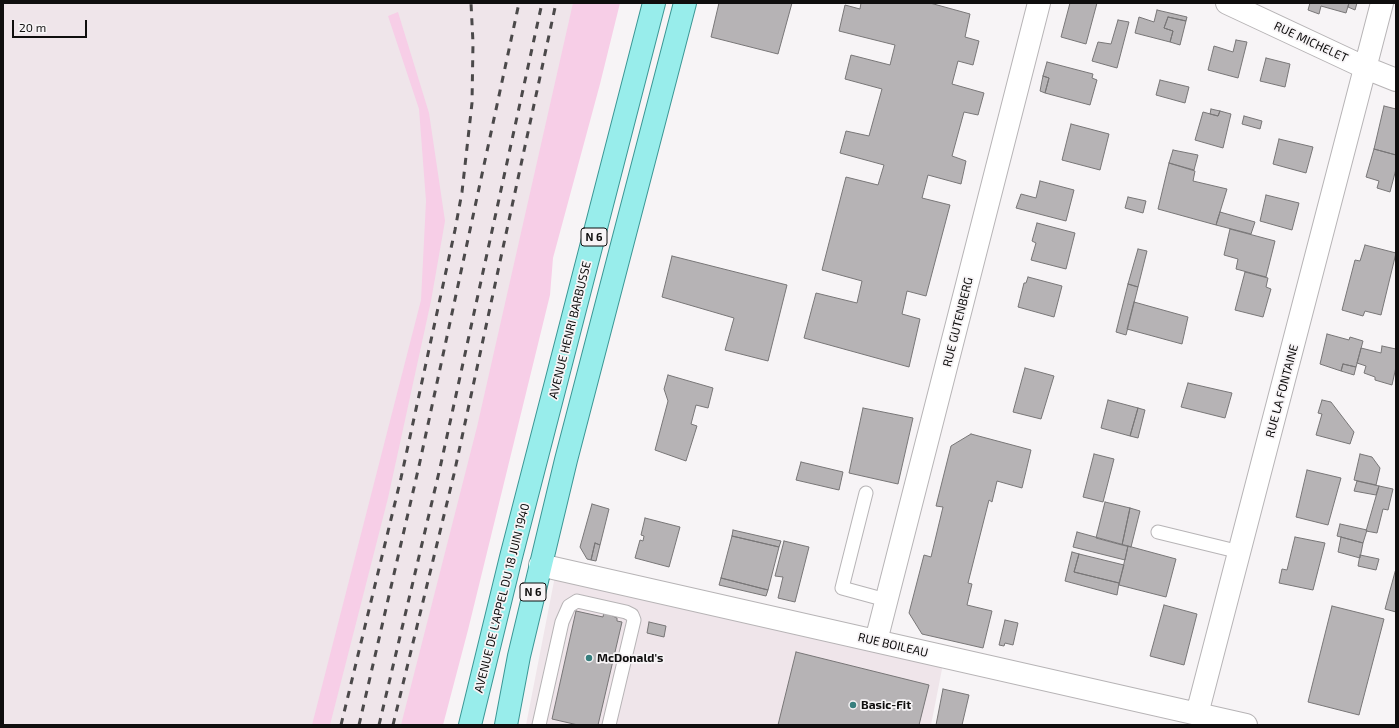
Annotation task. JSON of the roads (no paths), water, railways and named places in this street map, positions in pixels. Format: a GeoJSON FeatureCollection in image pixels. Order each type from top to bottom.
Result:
{"type":"FeatureCollection","features":[{"type":"Feature","properties":{"kind":"main road","name":"AVENUE HENRI BARBUSSE"},"geometry":{"type":"LineString","coordinates":[[534,471],[654,3]]}},
{"type":"Feature","properties":{"kind":"main road","name":"N 6"},"geometry":{"type":"LineString","coordinates":[[506,725],[519,656],[566,460],[685,3]]}},
{"type":"Feature","properties":{"kind":"main road","name":"AVENUE DE L'APPEL DU 18 JUIN 1940"},"geometry":{"type":"LineString","coordinates":[[470,725],[511,557],[534,471]]}},
{"type":"Feature","properties":{"kind":"street","name":"RUE GUTENBERG"},"geometry":{"type":"LineString","coordinates":[[876,641],[1039,3]]}},
{"type":"Feature","properties":{"kind":"street","name":"RUE MICHELET"},"geometry":{"type":"LineString","coordinates":[[1227,3],[1366,68],[1396,80]]}},
{"type":"Feature","properties":{"kind":"street","name":"RUE LA FONTAINE"},"geometry":{"type":"LineString","coordinates":[[1197,714],[1382,3]]}},
{"type":"Feature","properties":{"kind":"street","name":"RUE BOILEAU"},"geometry":{"type":"LineString","coordinates":[[540,565],[1246,725]]}},
{"type":"Feature","properties":{"kind":"lane"},"geometry":{"type":"LineString","coordinates":[[866,493],[842,588],[886,600]]}},
{"type":"Feature","properties":{"kind":"lane"},"geometry":{"type":"LineString","coordinates":[[1158,532],[1240,552]]}},
{"type":"Feature","properties":{"kind":"lane"},"geometry":{"type":"LineString","coordinates":[[539,725],[562,622],[569,606],[577,601],[626,612],[632,615],[634,620],[609,725]]}},
{"type":"Feature","properties":{"kind":"railway"},"geometry":{"type":"LineString","coordinates":[[341,725],[401,478],[462,192],[472,103],[473,43],[471,3]]}},
{"type":"Feature","properties":{"kind":"railway"},"geometry":{"type":"LineString","coordinates":[[359,725],[419,466],[519,3]]}},
{"type":"Feature","properties":{"kind":"railway"},"geometry":{"type":"LineString","coordinates":[[379,725],[440,468],[542,3]]}},
{"type":"Feature","properties":{"kind":"railway"},"geometry":{"type":"LineString","coordinates":[[393,725],[454,474],[556,3]]}},
{"type":"Feature","properties":{"kind":"place","name":"McDonald's"},"geometry":{"type":"Point","coordinates":[589,658]}},
{"type":"Feature","properties":{"kind":"place","name":"Basic-Fit"},"geometry":{"type":"Point","coordinates":[853,705]}}]}
